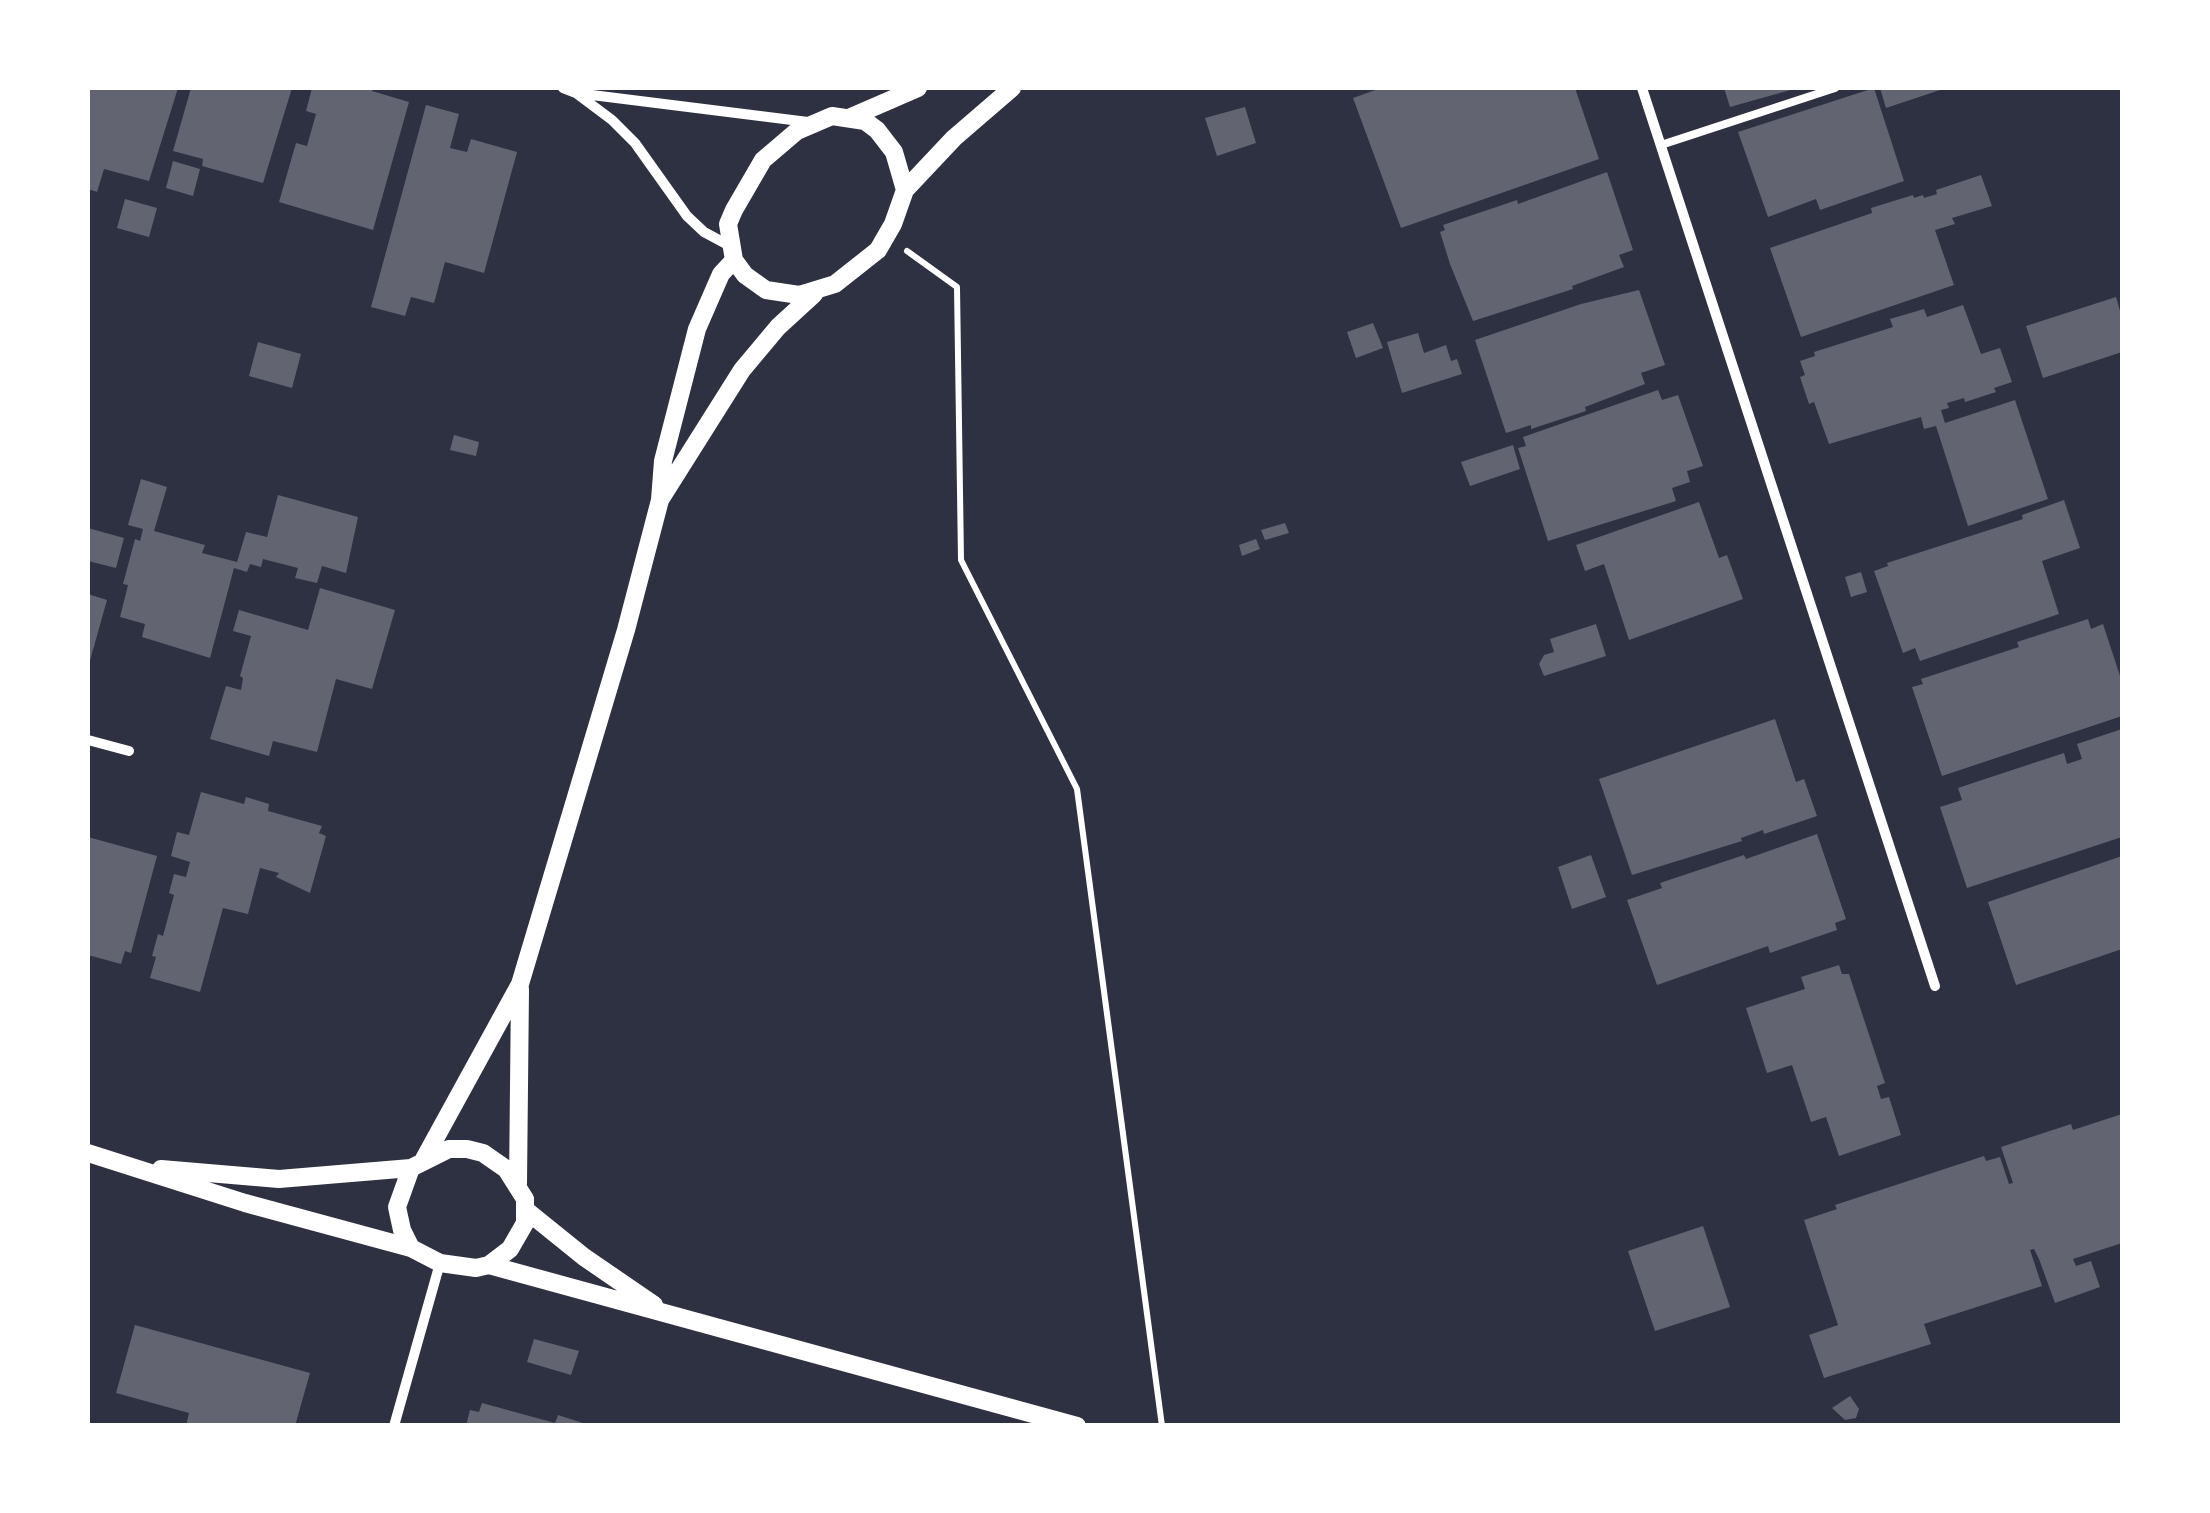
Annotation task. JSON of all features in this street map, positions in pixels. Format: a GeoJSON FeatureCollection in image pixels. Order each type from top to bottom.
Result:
{"type":"FeatureCollection","features":[{"type":"Feature","properties":{"kind":"street"},"geometry":{"type":"LineString","coordinates":[[563,88],[612,120],[635,144],[687,216],[733,253]]}},
{"type":"Feature","properties":{"kind":"street"},"geometry":{"type":"LineString","coordinates":[[852,117],[918,88]]}},
{"type":"Feature","properties":{"kind":"street"},"geometry":{"type":"LineString","coordinates":[[905,190],[894,152],[877,130],[852,117],[832,116],[812,122],[763,160],[728,224],[733,253],[745,274],[766,290],[799,296],[835,284],[860,267],[887,237],[905,190],[962,129],[1012,88]]}},
{"type":"Feature","properties":{"kind":"street"},"geometry":{"type":"LineString","coordinates":[[1642,88],[1935,986]]}},
{"type":"Feature","properties":{"kind":"street"},"geometry":{"type":"LineString","coordinates":[[576,93],[812,122]]}},
{"type":"Feature","properties":{"kind":"street"},"geometry":{"type":"LineString","coordinates":[[411,1248],[397,1207],[520,984],[626,630],[660,500],[663,461],[697,329],[733,253]]}},
{"type":"Feature","properties":{"kind":"street"},"geometry":{"type":"LineString","coordinates":[[660,500],[742,370],[778,327],[816,292]]}},
{"type":"Feature","properties":{"kind":"street"},"geometry":{"type":"LineString","coordinates":[[88,740],[129,751]]}},
{"type":"Feature","properties":{"kind":"street"},"geometry":{"type":"LineString","coordinates":[[88,1153],[245,1203],[411,1248],[440,1263],[476,1268],[489,1265],[510,1249],[525,1223],[527,1211],[518,1184],[520,984]]}},
{"type":"Feature","properties":{"kind":"street"},"geometry":{"type":"LineString","coordinates":[[136,1166],[278,1179],[418,1163],[449,1149],[467,1149],[496,1160],[518,1184]]}},
{"type":"Feature","properties":{"kind":"street"},"geometry":{"type":"LineString","coordinates":[[527,1211],[584,1257],[667,1314]]}},
{"type":"Feature","properties":{"kind":"street"},"geometry":{"type":"LineString","coordinates":[[394,1426],[440,1263]]}},
{"type":"Feature","properties":{"kind":"street"},"geometry":{"type":"LineString","coordinates":[[489,1265],[1077,1426]]}},
{"type":"Feature","properties":{"kind":"lane"},"geometry":{"type":"LineString","coordinates":[[1660,145],[1836,88]]}},
{"type":"Feature","properties":{"kind":"path"},"geometry":{"type":"LineString","coordinates":[[887,237],[957,287],[961,560],[1078,789],[1162,1426]]}},
{"type":"Feature","properties":{"kind":"building"},"geometry":{"type":"Polygon","coordinates":[[[88,88],[178,88],[149,181],[104,169],[97,192],[88,189],[88,88]]]}},
{"type":"Feature","properties":{"kind":"building"},"geometry":{"type":"Polygon","coordinates":[[[191,88],[292,88],[263,183],[202,166],[203,159],[173,151],[191,88]]]}},
{"type":"Feature","properties":{"kind":"building"},"geometry":{"type":"Polygon","coordinates":[[[312,88],[373,88],[372,91],[409,102],[373,230],[279,202],[296,143],[307,146],[316,114],[306,111],[312,88]]]}},
{"type":"Feature","properties":{"kind":"building"},"geometry":{"type":"Polygon","coordinates":[[[1381,88],[1575,88],[1599,159],[1401,228],[1353,98],[1381,88]]]}},
{"type":"Feature","properties":{"kind":"building"},"geometry":{"type":"Polygon","coordinates":[[[1724,88],[1793,88],[1794,89],[1730,107],[1724,88]]]}},
{"type":"Feature","properties":{"kind":"building"},"geometry":{"type":"Polygon","coordinates":[[[1874,88],[1904,181],[1820,210],[1816,199],[1768,217],[1738,132],[1874,88]]]}},
{"type":"Feature","properties":{"kind":"building"},"geometry":{"type":"Polygon","coordinates":[[[1880,88],[1946,88],[1886,108],[1880,88]]]}},
{"type":"Feature","properties":{"kind":"building"},"geometry":{"type":"Polygon","coordinates":[[[426,105],[459,114],[450,148],[467,152],[471,139],[517,152],[484,273],[445,262],[434,303],[411,297],[405,316],[371,307],[426,105]]]}},
{"type":"Feature","properties":{"kind":"building"},"geometry":{"type":"Polygon","coordinates":[[[1245,107],[1256,143],[1217,156],[1205,118],[1245,107]]]}},
{"type":"Feature","properties":{"kind":"building"},"geometry":{"type":"Polygon","coordinates":[[[173,161],[200,169],[193,196],[166,188],[173,161]]]}},
{"type":"Feature","properties":{"kind":"building"},"geometry":{"type":"Polygon","coordinates":[[[1607,172],[1633,250],[1619,255],[1624,267],[1572,286],[1573,289],[1473,321],[1440,232],[1445,230],[1443,225],[1517,200],[1518,204],[1607,172]]]}},
{"type":"Feature","properties":{"kind":"building"},"geometry":{"type":"Polygon","coordinates":[[[1981,175],[1992,206],[1952,218],[1955,224],[1935,230],[1954,285],[1801,337],[1770,248],[1872,213],[1871,208],[1913,195],[1924,198],[1981,175]]]}},
{"type":"Feature","properties":{"kind":"building"},"geometry":{"type":"Polygon","coordinates":[[[125,199],[157,208],[149,237],[117,228],[125,199]]]}},
{"type":"Feature","properties":{"kind":"building"},"geometry":{"type":"Polygon","coordinates":[[[1639,290],[1665,365],[1641,373],[1645,384],[1585,407],[1586,411],[1506,433],[1475,340],[1581,304],[1639,290]]]}},
{"type":"Feature","properties":{"kind":"building"},"geometry":{"type":"Polygon","coordinates":[[[2116,297],[2122,318],[2122,352],[2043,378],[2026,326],[2116,297]]]}},
{"type":"Feature","properties":{"kind":"building"},"geometry":{"type":"Polygon","coordinates":[[[1963,305],[1981,354],[2000,348],[2012,382],[1994,388],[1996,392],[1947,403],[1949,408],[1941,410],[1945,423],[2015,400],[2048,499],[1968,526],[1936,426],[1924,429],[1921,417],[1829,444],[1800,377],[1805,375],[1800,361],[1815,356],[1814,352],[1893,327],[1890,319],[1924,309],[1927,317],[1963,305]]]}},
{"type":"Feature","properties":{"kind":"building"},"geometry":{"type":"Polygon","coordinates":[[[1373,323],[1383,348],[1356,358],[1347,332],[1373,323]]]}},
{"type":"Feature","properties":{"kind":"building"},"geometry":{"type":"Polygon","coordinates":[[[1418,333],[1424,353],[1446,345],[1451,361],[1457,359],[1462,374],[1402,393],[1387,342],[1418,333]]]}},
{"type":"Feature","properties":{"kind":"building"},"geometry":{"type":"Polygon","coordinates":[[[258,342],[301,354],[292,388],[249,376],[258,342]]]}},
{"type":"Feature","properties":{"kind":"building"},"geometry":{"type":"Polygon","coordinates":[[[1658,390],[1662,400],[1678,395],[1703,466],[1687,471],[1690,482],[1672,488],[1676,501],[1548,541],[1518,448],[1526,446],[1523,437],[1658,390]]]}},
{"type":"Feature","properties":{"kind":"building"},"geometry":{"type":"Polygon","coordinates":[[[454,435],[479,442],[476,456],[450,450],[454,435]]]}},
{"type":"Feature","properties":{"kind":"building"},"geometry":{"type":"Polygon","coordinates":[[[1513,445],[1520,469],[1470,486],[1461,462],[1513,445]]]}},
{"type":"Feature","properties":{"kind":"building"},"geometry":{"type":"Polygon","coordinates":[[[141,479],[167,487],[154,531],[205,545],[202,553],[237,562],[246,532],[267,537],[278,495],[358,517],[346,573],[322,566],[317,583],[295,578],[298,568],[263,559],[261,567],[250,564],[247,572],[234,568],[210,658],[142,637],[145,624],[120,617],[128,585],[123,584],[135,539],[140,541],[143,529],[128,525],[141,479]]]}},
{"type":"Feature","properties":{"kind":"building"},"geometry":{"type":"Polygon","coordinates":[[[2064,500],[2080,548],[2042,561],[2059,614],[1920,661],[1915,648],[1903,653],[1874,571],[1888,566],[1887,563],[2023,519],[2022,515],[2064,500]]]}},
{"type":"Feature","properties":{"kind":"building"},"geometry":{"type":"Polygon","coordinates":[[[1699,502],[1719,558],[1727,555],[1743,599],[1629,640],[1604,564],[1585,571],[1576,545],[1699,502]]]}},
{"type":"Feature","properties":{"kind":"building"},"geometry":{"type":"Polygon","coordinates":[[[1285,523],[1289,533],[1265,540],[1261,530],[1285,523]]]}},
{"type":"Feature","properties":{"kind":"building"},"geometry":{"type":"Polygon","coordinates":[[[88,528],[124,538],[116,568],[88,561],[88,528]]]}},
{"type":"Feature","properties":{"kind":"building"},"geometry":{"type":"Polygon","coordinates":[[[1256,539],[1260,549],[1242,556],[1239,545],[1256,539]]]}},
{"type":"Feature","properties":{"kind":"building"},"geometry":{"type":"Polygon","coordinates":[[[1861,572],[1867,592],[1851,597],[1845,577],[1861,572]]]}},
{"type":"Feature","properties":{"kind":"building"},"geometry":{"type":"Polygon","coordinates":[[[320,588],[395,610],[372,689],[336,679],[317,752],[273,741],[269,756],[210,739],[226,686],[241,690],[240,676],[251,636],[233,631],[239,610],[308,630],[320,588]]]}},
{"type":"Feature","properties":{"kind":"building"},"geometry":{"type":"Polygon","coordinates":[[[88,594],[107,600],[89,664],[88,664],[88,594]]]}},
{"type":"Feature","properties":{"kind":"building"},"geometry":{"type":"Polygon","coordinates":[[[2088,619],[2091,629],[2103,624],[2122,682],[2122,716],[1942,776],[1912,687],[1923,684],[1921,679],[2019,647],[2017,642],[2088,619]]]}},
{"type":"Feature","properties":{"kind":"building"},"geometry":{"type":"Polygon","coordinates":[[[1596,624],[1606,656],[1544,676],[1539,664],[1544,655],[1554,652],[1550,639],[1596,624]]]}},
{"type":"Feature","properties":{"kind":"building"},"geometry":{"type":"Polygon","coordinates":[[[1775,719],[1796,782],[1804,779],[1817,816],[1764,834],[1763,830],[1741,838],[1742,841],[1632,875],[1599,779],[1775,719]]]}},
{"type":"Feature","properties":{"kind":"building"},"geometry":{"type":"Polygon","coordinates":[[[2122,729],[2122,837],[1967,888],[1940,807],[1962,800],[1958,788],[2064,753],[2067,764],[2082,759],[2077,744],[2122,729]]]}},
{"type":"Feature","properties":{"kind":"building"},"geometry":{"type":"Polygon","coordinates":[[[201,792],[244,804],[246,797],[269,804],[268,811],[322,826],[319,833],[326,836],[310,893],[276,877],[279,873],[260,868],[248,914],[223,908],[200,992],[150,978],[158,934],[163,936],[174,895],[169,893],[174,874],[186,877],[190,862],[171,856],[177,832],[189,835],[201,792]]]}},
{"type":"Feature","properties":{"kind":"building"},"geometry":{"type":"Polygon","coordinates":[[[1817,834],[1846,919],[1835,923],[1837,930],[1770,953],[1768,946],[1657,985],[1627,900],[1662,888],[1660,883],[1817,834]]]}},
{"type":"Feature","properties":{"kind":"building"},"geometry":{"type":"Polygon","coordinates":[[[88,837],[157,856],[131,953],[125,951],[121,964],[88,955],[88,837]]]}},
{"type":"Feature","properties":{"kind":"building"},"geometry":{"type":"Polygon","coordinates":[[[1591,855],[1606,897],[1572,909],[1558,867],[1591,855]]]}},
{"type":"Feature","properties":{"kind":"building"},"geometry":{"type":"Polygon","coordinates":[[[2122,856],[2122,949],[2016,985],[1988,902],[2122,856]]]}},
{"type":"Feature","properties":{"kind":"building"},"geometry":{"type":"Polygon","coordinates":[[[1839,965],[1842,974],[1849,974],[1885,1083],[1877,1086],[1881,1099],[1889,1097],[1901,1135],[1839,1156],[1826,1117],[1811,1122],[1792,1065],[1767,1073],[1746,1008],[1805,989],[1801,977],[1839,965]]]}},
{"type":"Feature","properties":{"kind":"building"},"geometry":{"type":"Polygon","coordinates":[[[2122,1114],[2122,1243],[2073,1259],[2076,1266],[2091,1261],[2100,1287],[2055,1303],[2039,1259],[2034,1249],[2030,1250],[2042,1286],[1924,1324],[1931,1344],[1824,1378],[1809,1335],[1838,1325],[1804,1220],[1837,1209],[1835,1205],[1984,1156],[1986,1161],[2000,1157],[2009,1184],[2013,1183],[2001,1147],[2071,1124],[2073,1130],[2122,1114]]]}},
{"type":"Feature","properties":{"kind":"building"},"geometry":{"type":"Polygon","coordinates":[[[1703,1226],[1730,1307],[1655,1331],[1628,1251],[1703,1226]]]}},
{"type":"Feature","properties":{"kind":"building"},"geometry":{"type":"Polygon","coordinates":[[[135,1325],[310,1373],[295,1426],[186,1426],[189,1413],[116,1393],[135,1325]]]}},
{"type":"Feature","properties":{"kind":"building"},"geometry":{"type":"Polygon","coordinates":[[[534,1339],[579,1351],[571,1375],[527,1362],[534,1339]]]}},
{"type":"Feature","properties":{"kind":"building"},"geometry":{"type":"Polygon","coordinates":[[[1850,1396],[1859,1409],[1856,1418],[1845,1420],[1832,1408],[1850,1396]]]}},
{"type":"Feature","properties":{"kind":"building"},"geometry":{"type":"Polygon","coordinates":[[[482,1403],[555,1423],[558,1415],[592,1426],[466,1426],[470,1410],[479,1412],[482,1403]]]}}]}
